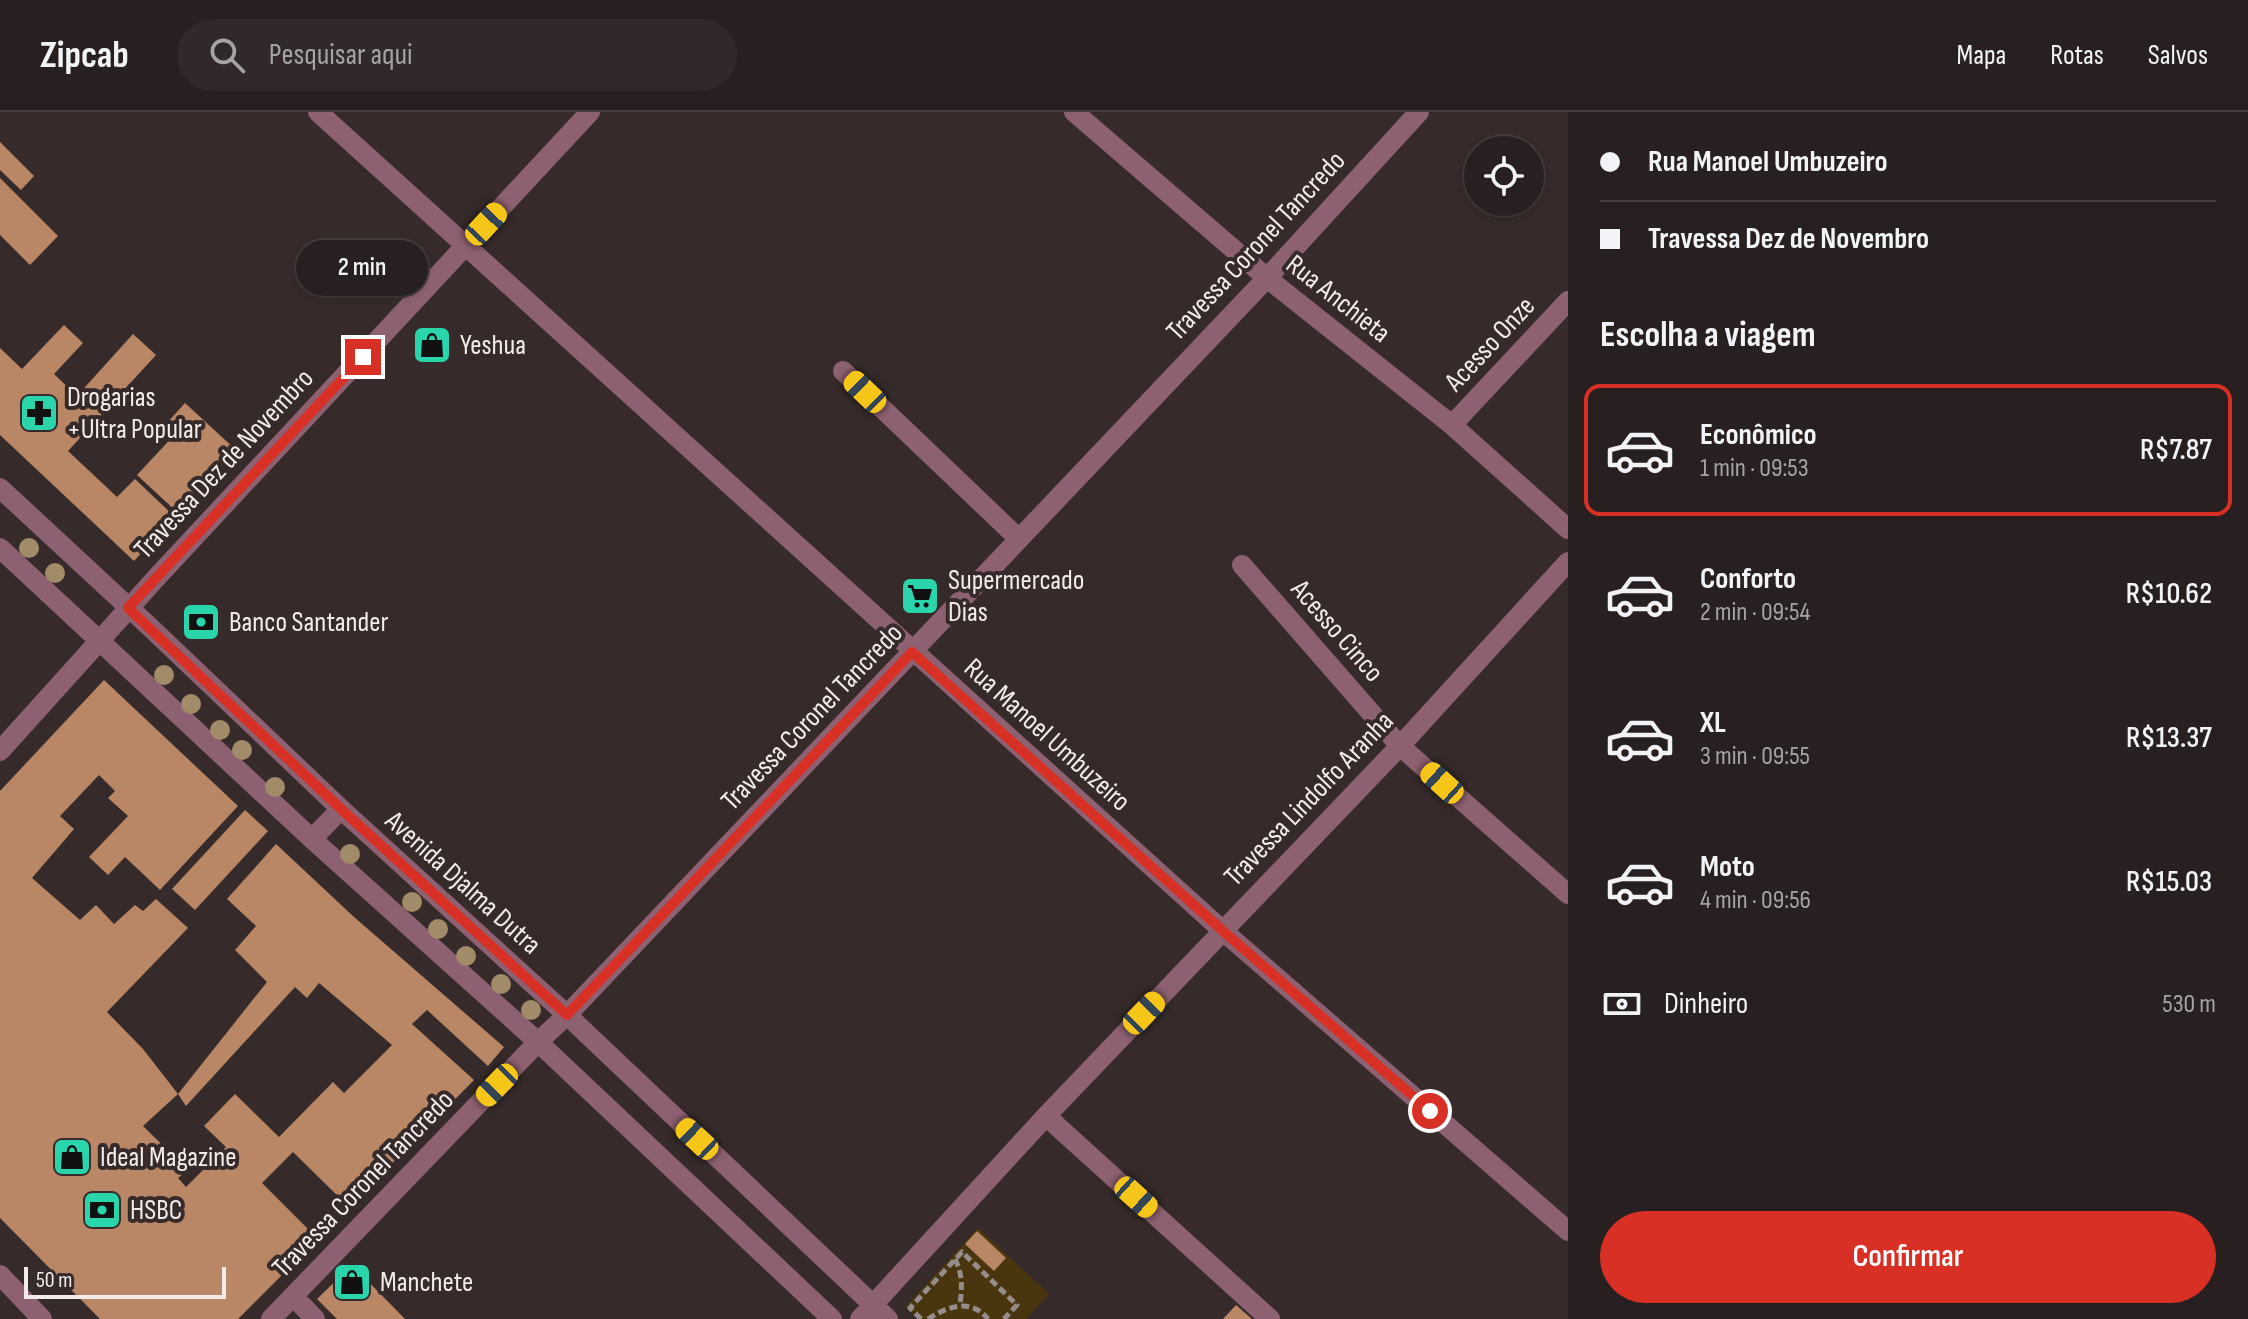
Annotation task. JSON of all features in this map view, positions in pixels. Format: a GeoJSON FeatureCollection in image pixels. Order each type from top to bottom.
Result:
{"type":"FeatureCollection","features":[{"type":"Feature","properties":{"kind":"street","name":"Rua Manoel Umbuzeiro"},"geometry":{"type":"LineString","coordinates":[[318,112],[1223,931],[1568,1231]]}},
{"type":"Feature","properties":{"kind":"street","name":"Travessa Dez de Novembro"},"geometry":{"type":"LineString","coordinates":[[0,751],[128,608],[590,112]]}},
{"type":"Feature","properties":{"kind":"street","name":"Rua Anchieta"},"geometry":{"type":"LineString","coordinates":[[1074,112],[1267,278],[1452,425],[1568,529]]}},
{"type":"Feature","properties":{"kind":"street","name":"Travessa Coronel Tancredo"},"geometry":{"type":"LineString","coordinates":[[271,1319],[567,1015],[1267,278],[1419,112]]}},
{"type":"Feature","properties":{"kind":"street","name":"Acesso Onze"},"geometry":{"type":"LineString","coordinates":[[1452,425],[1568,301]]}},
{"type":"Feature","properties":{"kind":"street"},"geometry":{"type":"LineString","coordinates":[[843,371],[1018,538]]}},
{"type":"Feature","properties":{"kind":"street","name":"Avenida Djalma Dutra"},"geometry":{"type":"LineString","coordinates":[[0,488],[341,809],[567,1015],[874,1314]]}},
{"type":"Feature","properties":{"kind":"street"},"geometry":{"type":"LineString","coordinates":[[0,548],[312,839],[538,1042],[832,1319]]}},
{"type":"Feature","properties":{"kind":"street","name":"Travessa Lindolfo Aranha"},"geometry":{"type":"LineString","coordinates":[[874,1314],[935,1238],[1046,1116],[1400,746],[1568,562]]}},
{"type":"Feature","properties":{"kind":"street","name":"Acesso Cinco"},"geometry":{"type":"LineString","coordinates":[[1242,565],[1400,746],[1568,894]]}},
{"type":"Feature","properties":{"kind":"street"},"geometry":{"type":"LineString","coordinates":[[312,839],[341,809]]}},
{"type":"Feature","properties":{"kind":"street"},"geometry":{"type":"LineString","coordinates":[[1046,1116],[1270,1319]]}},
{"type":"Feature","properties":{"kind":"street"},"geometry":{"type":"LineString","coordinates":[[0,1275],[42,1319]]}},
{"type":"Feature","properties":{"kind":"street"},"geometry":{"type":"LineString","coordinates":[[293,1296],[315,1319]]}},
{"type":"Feature","properties":{"kind":"path"},"geometry":{"type":"LineString","coordinates":[[935,1238],[955,1259],[960,1270],[960,1305]]}},
{"type":"Feature","properties":{"kind":"path"},"geometry":{"type":"LineString","coordinates":[[921,1319],[910,1308],[962,1252],[1017,1305],[1004,1319]]}},
{"type":"Feature","properties":{"kind":"path"},"geometry":{"type":"LineString","coordinates":[[928,1319],[960,1305],[976,1308],[988,1319]]}},
{"type":"Feature","properties":{"kind":"shaded area"},"geometry":{"type":"Polygon","coordinates":[[[978,1228],[1049,1294],[1026,1319],[918,1319],[905,1307],[978,1228]]]}},
{"type":"Feature","properties":{"kind":"building"},"geometry":{"type":"Polygon","coordinates":[[[0,142],[34,176],[21,190],[0,170],[0,142]]]}},
{"type":"Feature","properties":{"kind":"building"},"geometry":{"type":"Polygon","coordinates":[[[0,178],[58,236],[30,265],[0,235],[0,178]]]}},
{"type":"Feature","properties":{"kind":"building"},"geometry":{"type":"Polygon","coordinates":[[[64,325],[83,343],[54,374],[77,396],[133,334],[156,355],[68,451],[117,497],[135,479],[175,517],[134,561],[0,435],[0,348],[22,369],[64,325]]]}},
{"type":"Feature","properties":{"kind":"building"},"geometry":{"type":"Polygon","coordinates":[[[185,403],[236,450],[178,513],[137,475],[177,432],[167,423],[185,403]]]}},
{"type":"Feature","properties":{"kind":"building"},"geometry":{"type":"Polygon","coordinates":[[[104,680],[238,806],[160,890],[125,857],[108,875],[89,857],[128,816],[108,798],[115,791],[99,775],[60,816],[74,829],[32,878],[80,920],[96,905],[114,924],[135,905],[143,911],[156,899],[188,928],[107,1012],[143,1049],[178,1094],[267,982],[235,950],[256,926],[227,899],[276,844],[354,917],[504,1047],[488,1066],[427,1010],[412,1024],[474,1080],[349,1207],[293,1152],[262,1183],[318,1239],[238,1319],[100,1319],[0,1218],[0,791],[104,680]],[[319,983],[307,998],[295,987],[186,1106],[178,1094],[143,1126],[188,1170],[178,1178],[186,1187],[226,1147],[204,1126],[235,1094],[279,1137],[333,1082],[344,1093],[392,1045],[319,983]]]}},
{"type":"Feature","properties":{"kind":"building"},"geometry":{"type":"Polygon","coordinates":[[[245,810],[268,831],[195,910],[172,889],[245,810]]]}},
{"type":"Feature","properties":{"kind":"building"},"geometry":{"type":"Polygon","coordinates":[[[977,1231],[1006,1258],[994,1271],[965,1244],[977,1231]]]}},
{"type":"Feature","properties":{"kind":"building","name":"Manchete"},"geometry":{"type":"Polygon","coordinates":[[[352,1265],[405,1319],[337,1319],[317,1299],[352,1265]]]}},
{"type":"Feature","properties":{"kind":"building"},"geometry":{"type":"Polygon","coordinates":[[[1236,1305],[1252,1319],[1223,1319],[1236,1305]]]}},
{"type":"Feature","properties":{"kind":"place","name":"Yeshua"},"geometry":{"type":"Point","coordinates":[432,345]}},
{"type":"Feature","properties":{"kind":"place","name":"Drogarias +Ultra Popular"},"geometry":{"type":"Point","coordinates":[39,413]}},
{"type":"Feature","properties":{"kind":"place","name":"Supermercado Dias"},"geometry":{"type":"Point","coordinates":[920,596]}},
{"type":"Feature","properties":{"kind":"place","name":"Banco Santander"},"geometry":{"type":"Point","coordinates":[201,622]}},
{"type":"Feature","properties":{"kind":"place","name":"Ideal Magazine"},"geometry":{"type":"Point","coordinates":[72,1157]}},
{"type":"Feature","properties":{"kind":"place","name":"HSBC"},"geometry":{"type":"Point","coordinates":[102,1210]}},
{"type":"Feature","properties":{"kind":"place","name":"Manchete"},"geometry":{"type":"Point","coordinates":[352,1282]}},
{"type":"Feature","properties":{"kind":"route"},"geometry":{"type":"LineString","coordinates":[[363,357],[128,608],[341,809],[567,1015],[912,652],[1223,931],[1430,1111]]}}]}
